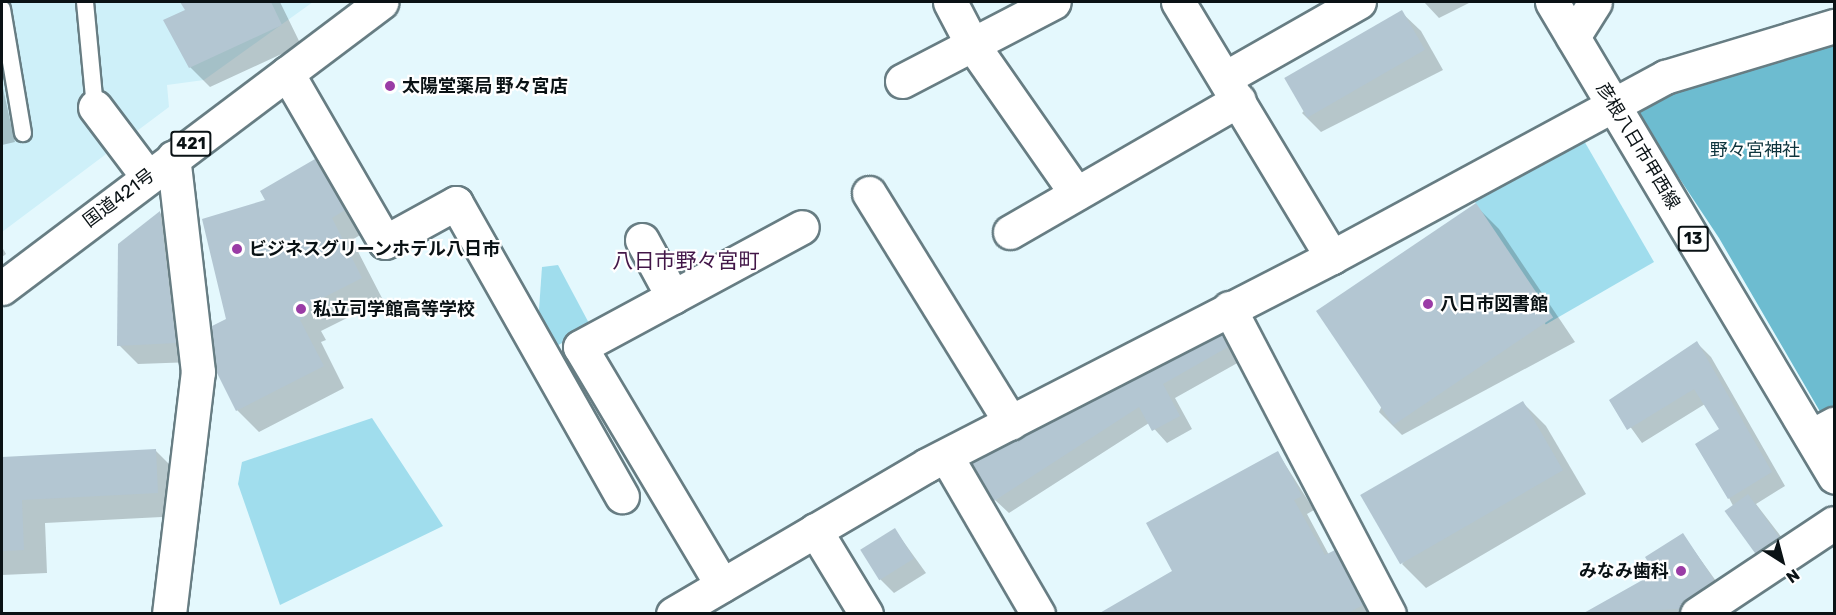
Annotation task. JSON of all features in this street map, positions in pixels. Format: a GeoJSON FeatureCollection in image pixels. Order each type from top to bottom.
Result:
{"type":"FeatureCollection","features":[{"type":"Feature","properties":{"kind":"main road","name":"国道421号"},"geometry":{"type":"LineString","coordinates":[[2,288],[147,176],[381,2]]}},
{"type":"Feature","properties":{"kind":"main road"},"geometry":{"type":"LineString","coordinates":[[950,2],[972,44],[1076,193]]}},
{"type":"Feature","properties":{"kind":"main road"},"geometry":{"type":"LineString","coordinates":[[902,81],[1054,2]]}},
{"type":"Feature","properties":{"kind":"main road"},"geometry":{"type":"LineString","coordinates":[[1178,2],[1332,257]]}},
{"type":"Feature","properties":{"kind":"main road"},"geometry":{"type":"LineString","coordinates":[[1010,232],[1076,193],[1359,2]]}},
{"type":"Feature","properties":{"kind":"main road","name":"彦根八日市甲西線"},"geometry":{"type":"LineString","coordinates":[[1552,2],[1615,108],[1823,430],[1834,476]]}},
{"type":"Feature","properties":{"kind":"main road"},"geometry":{"type":"LineString","coordinates":[[1573,37],[1595,2]]}},
{"type":"Feature","properties":{"kind":"main road"},"geometry":{"type":"LineString","coordinates":[[679,612],[815,530],[946,456],[1615,108],[1665,77],[1834,26]]}},
{"type":"Feature","properties":{"kind":"main road"},"geometry":{"type":"LineString","coordinates":[[287,73],[385,242],[456,203],[622,496]]}},
{"type":"Feature","properties":{"kind":"main road"},"geometry":{"type":"LineString","coordinates":[[95,107],[147,176]]}},
{"type":"Feature","properties":{"kind":"main road"},"geometry":{"type":"LineString","coordinates":[[169,614],[198,372],[173,157]]}},
{"type":"Feature","properties":{"kind":"main road"},"geometry":{"type":"LineString","coordinates":[[869,193],[1011,423]]}},
{"type":"Feature","properties":{"kind":"main road"},"geometry":{"type":"LineString","coordinates":[[722,585],[580,347],[802,227]]}},
{"type":"Feature","properties":{"kind":"main road"},"geometry":{"type":"LineString","coordinates":[[642,240],[673,297]]}},
{"type":"Feature","properties":{"kind":"main road"},"geometry":{"type":"LineString","coordinates":[[1229,308],[1389,614]]}},
{"type":"Feature","properties":{"kind":"main road"},"geometry":{"type":"LineString","coordinates":[[946,456],[1038,614]]}},
{"type":"Feature","properties":{"kind":"main road"},"geometry":{"type":"LineString","coordinates":[[1697,614],[1834,523]]}},
{"type":"Feature","properties":{"kind":"main road"},"geometry":{"type":"LineString","coordinates":[[815,530],[866,614]]}},
{"type":"Feature","properties":{"kind":"lane"},"geometry":{"type":"LineString","coordinates":[[85,2],[95,107]]}},
{"type":"Feature","properties":{"kind":"lane"},"geometry":{"type":"LineString","coordinates":[[2,9],[23,133]]}},
{"type":"Feature","properties":{"kind":"shaded area"},"geometry":{"type":"Polygon","coordinates":[[[2,2],[313,2],[204,80],[167,85],[169,107],[2,232],[2,2]]]}},
{"type":"Feature","properties":{"kind":"shaded area"},"geometry":{"type":"Polygon","coordinates":[[[1583,139],[1654,262],[1546,324],[1475,202],[1583,139]]]}},
{"type":"Feature","properties":{"kind":"shaded area"},"geometry":{"type":"Polygon","coordinates":[[[558,265],[591,327],[544,353],[537,338],[542,267],[558,265]]]}},
{"type":"Feature","properties":{"kind":"shaded area"},"geometry":{"type":"Polygon","coordinates":[[[372,418],[443,526],[280,605],[238,484],[242,462],[372,418]]]}},
{"type":"Feature","properties":{"kind":"green space","name":"野々宮神社"},"geometry":{"type":"Polygon","coordinates":[[[1834,45],[1834,424],[1829,427],[1719,238],[1630,104],[1834,45]]]}},
{"type":"Feature","properties":{"kind":"building"},"geometry":{"type":"Polygon","coordinates":[[[180,2],[271,2],[282,25],[189,68],[163,20],[185,10],[180,2]]]}},
{"type":"Feature","properties":{"kind":"building"},"geometry":{"type":"Polygon","coordinates":[[[1402,10],[1425,50],[1307,118],[1284,78],[1402,10]]]}},
{"type":"Feature","properties":{"kind":"building"},"geometry":{"type":"Polygon","coordinates":[[[315,159],[345,210],[332,218],[362,278],[301,309],[305,318],[300,320],[324,366],[236,411],[217,373],[212,326],[226,319],[202,219],[265,200],[260,191],[315,159]]]}},
{"type":"Feature","properties":{"kind":"building","name":"八日市図書館"},"geometry":{"type":"Polygon","coordinates":[[[1476,203],[1553,317],[1393,425],[1316,311],[1476,203]]]}},
{"type":"Feature","properties":{"kind":"building"},"geometry":{"type":"Polygon","coordinates":[[[160,211],[176,343],[117,346],[118,244],[160,211]]]}},
{"type":"Feature","properties":{"kind":"building"},"geometry":{"type":"Polygon","coordinates":[[[1222,335],[1228,347],[1163,384],[1180,416],[1152,431],[1139,407],[994,501],[972,463],[1222,335]]]}},
{"type":"Feature","properties":{"kind":"building"},"geometry":{"type":"Polygon","coordinates":[[[1697,341],[1772,472],[1728,499],[1695,444],[1719,429],[1694,389],[1627,430],[1609,400],[1697,341]]]}},
{"type":"Feature","properties":{"kind":"building"},"geometry":{"type":"Polygon","coordinates":[[[1523,401],[1563,470],[1400,564],[1360,495],[1523,401]]]}},
{"type":"Feature","properties":{"kind":"building"},"geometry":{"type":"Polygon","coordinates":[[[156,449],[158,493],[22,500],[24,550],[2,551],[2,457],[156,449]]]}},
{"type":"Feature","properties":{"kind":"building"},"geometry":{"type":"Polygon","coordinates":[[[1278,451],[1302,496],[1294,500],[1325,555],[1335,550],[1363,605],[1346,614],[1098,614],[1172,571],[1146,523],[1278,451]]]}},
{"type":"Feature","properties":{"kind":"building"},"geometry":{"type":"Polygon","coordinates":[[[1748,494],[1779,537],[1756,554],[1725,511],[1748,494]]]}},
{"type":"Feature","properties":{"kind":"building"},"geometry":{"type":"Polygon","coordinates":[[[895,528],[914,559],[879,580],[860,550],[895,528]]]}},
{"type":"Feature","properties":{"kind":"building"},"geometry":{"type":"Polygon","coordinates":[[[1683,533],[1714,580],[1679,609],[1582,614],[1655,573],[1645,557],[1683,533]]]}},
{"type":"Feature","properties":{"kind":"place","name":"太陽堂薬局 野々宮店"},"geometry":{"type":"Point","coordinates":[390,86]}},
{"type":"Feature","properties":{"kind":"place","name":"ビジネスグリーンホテル八日市"},"geometry":{"type":"Point","coordinates":[237,249]}},
{"type":"Feature","properties":{"kind":"place","name":"八日市図書館"},"geometry":{"type":"Point","coordinates":[1428,304]}},
{"type":"Feature","properties":{"kind":"place","name":"私立司学館高等学校"},"geometry":{"type":"Point","coordinates":[301,309]}},
{"type":"Feature","properties":{"kind":"place","name":"みなみ歯科"},"geometry":{"type":"Point","coordinates":[1681,571]}},
{"type":"Feature","properties":{"kind":"district","name":"八日市野々宮町"},"geometry":{"type":"Point","coordinates":[686,261]}}]}
